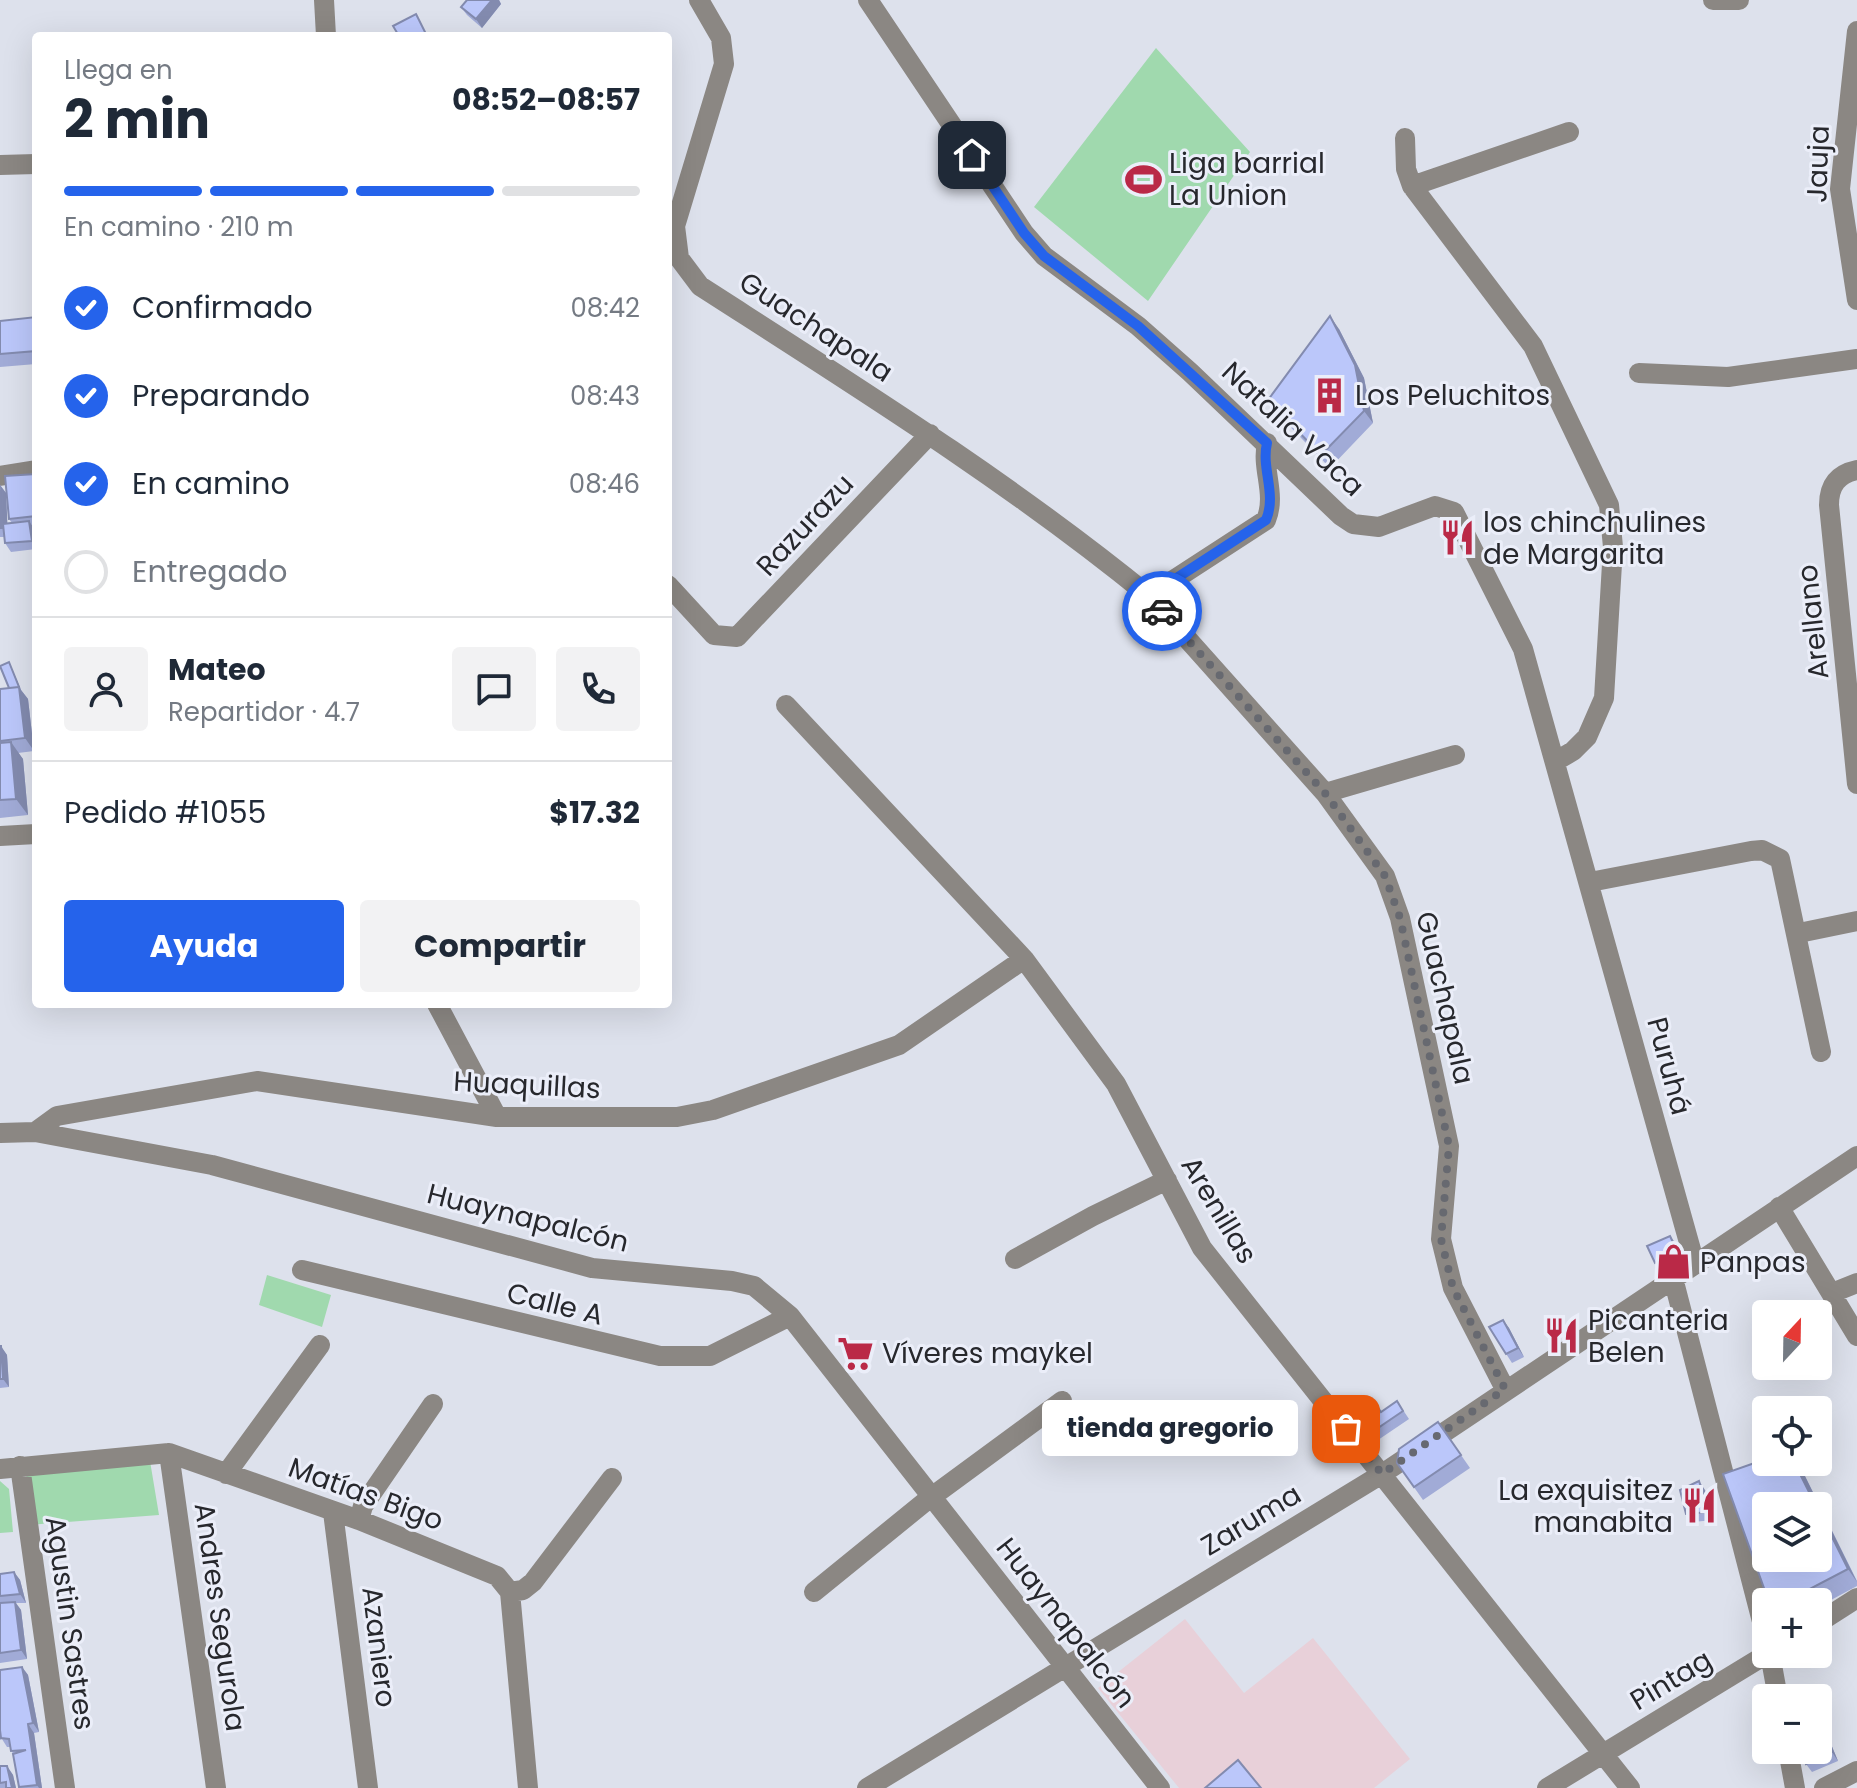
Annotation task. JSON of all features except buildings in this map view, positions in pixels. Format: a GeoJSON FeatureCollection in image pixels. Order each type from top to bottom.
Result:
{"type":"FeatureCollection","features":[{"type":"Feature","properties":{"kind":"street"},"geometry":{"type":"LineString","coordinates":[[324,0],[326,32]]}},
{"type":"Feature","properties":{"kind":"street","name":"Guachapala"},"geometry":{"type":"LineString","coordinates":[[699,0],[721,38],[724,64],[675,226],[679,258],[700,286],[930,434],[1069,531],[1149,596],[1325,793],[1385,876],[1400,918],[1449,1146],[1441,1239],[1453,1288],[1505,1389]]}},
{"type":"Feature","properties":{"kind":"street","name":"Natalia Vaca"},"geometry":{"type":"LineString","coordinates":[[868,0],[1024,233],[1044,256],[1138,326],[1267,443],[1341,516],[1353,524],[1379,527],[1435,506],[1454,512],[1523,649],[1590,882]]}},
{"type":"Feature","properties":{"kind":"street"},"geometry":{"type":"LineString","coordinates":[[1713,0],[1739,0]]}},
{"type":"Feature","properties":{"kind":"street","name":"Jauja"},"geometry":{"type":"LineString","coordinates":[[1857,31],[1848,191],[1857,300]]}},
{"type":"Feature","properties":{"kind":"street"},"geometry":{"type":"LineString","coordinates":[[1412,186],[1569,132]]}},
{"type":"Feature","properties":{"kind":"street"},"geometry":{"type":"LineString","coordinates":[[1405,138],[1406,169],[1412,186],[1533,346],[1609,505],[1613,547],[1604,698],[1587,737],[1556,761]]}},
{"type":"Feature","properties":{"kind":"street"},"geometry":{"type":"LineString","coordinates":[[0,165],[32,164]]}},
{"type":"Feature","properties":{"kind":"street"},"geometry":{"type":"LineString","coordinates":[[1639,373],[1728,377],[1857,359]]}},
{"type":"Feature","properties":{"kind":"street","name":"Razurazu"},"geometry":{"type":"LineString","coordinates":[[672,589],[714,635],[737,637],[930,434]]}},
{"type":"Feature","properties":{"kind":"street"},"geometry":{"type":"LineString","coordinates":[[1149,596],[1266,520],[1271,509],[1264,457],[1267,443]]}},
{"type":"Feature","properties":{"kind":"street","name":"Arellano"},"geometry":{"type":"LineString","coordinates":[[1857,470],[1840,476],[1833,484],[1829,505],[1857,784]]}},
{"type":"Feature","properties":{"kind":"street"},"geometry":{"type":"LineString","coordinates":[[0,476],[32,471]]}},
{"type":"Feature","properties":{"kind":"street","name":"Arenillas"},"geometry":{"type":"LineString","coordinates":[[786,705],[1024,959],[1116,1084],[1202,1248],[1630,1788]]}},
{"type":"Feature","properties":{"kind":"street"},"geometry":{"type":"LineString","coordinates":[[1325,793],[1455,755]]}},
{"type":"Feature","properties":{"kind":"street"},"geometry":{"type":"LineString","coordinates":[[0,836],[32,834]]}},
{"type":"Feature","properties":{"kind":"street"},"geometry":{"type":"LineString","coordinates":[[1590,882],[1762,850],[1780,859],[1799,933],[1821,1052]]}},
{"type":"Feature","properties":{"kind":"street","name":"Puruhá"},"geometry":{"type":"LineString","coordinates":[[1590,882],[1695,1264]]}},
{"type":"Feature","properties":{"kind":"street"},"geometry":{"type":"LineString","coordinates":[[1799,933],[1857,921]]}},
{"type":"Feature","properties":{"kind":"street","name":"Huaquillas"},"geometry":{"type":"LineString","coordinates":[[0,1133],[35,1132],[57,1116],[257,1081],[497,1117],[677,1117],[713,1110],[899,1045],[1024,959]]}},
{"type":"Feature","properties":{"kind":"street"},"geometry":{"type":"LineString","coordinates":[[439,1008],[497,1117]]}},
{"type":"Feature","properties":{"kind":"street","name":"Huaynapalcón"},"geometry":{"type":"LineString","coordinates":[[35,1132],[212,1165],[592,1268],[732,1281],[754,1286],[790,1316],[1160,1788]]}},
{"type":"Feature","properties":{"kind":"street","name":"Zaruma"},"geometry":{"type":"LineString","coordinates":[[867,1788],[1382,1474],[1857,1156]]}},
{"type":"Feature","properties":{"kind":"street"},"geometry":{"type":"LineString","coordinates":[[1015,1259],[1167,1180]]}},
{"type":"Feature","properties":{"kind":"street"},"geometry":{"type":"LineString","coordinates":[[1779,1207],[1857,1336]]}},
{"type":"Feature","properties":{"kind":"street","name":"Calle A"},"geometry":{"type":"LineString","coordinates":[[302,1270],[660,1356],[710,1356],[790,1316]]}},
{"type":"Feature","properties":{"kind":"street"},"geometry":{"type":"LineString","coordinates":[[1673,1278],[1753,1588]]}},
{"type":"Feature","properties":{"kind":"street"},"geometry":{"type":"LineString","coordinates":[[1832,1293],[1857,1283]]}},
{"type":"Feature","properties":{"kind":"street"},"geometry":{"type":"LineString","coordinates":[[226,1474],[320,1345]]}},
{"type":"Feature","properties":{"kind":"street"},"geometry":{"type":"LineString","coordinates":[[814,1592],[931,1498],[1062,1401]]}},
{"type":"Feature","properties":{"kind":"street"},"geometry":{"type":"LineString","coordinates":[[359,1520],[363,1506],[433,1404]]}},
{"type":"Feature","properties":{"kind":"street","name":"Matías Bigo"},"geometry":{"type":"LineString","coordinates":[[10,1468],[169,1453],[480,1566],[497,1576],[510,1592]]}},
{"type":"Feature","properties":{"kind":"street","name":"Andres Segurola"},"geometry":{"type":"LineString","coordinates":[[169,1453],[216,1788]]}},
{"type":"Feature","properties":{"kind":"street","name":"Agustin Sastres"},"geometry":{"type":"LineString","coordinates":[[10,1468],[65,1788]]}},
{"type":"Feature","properties":{"kind":"street"},"geometry":{"type":"LineString","coordinates":[[528,1788],[510,1592],[523,1590],[533,1582],[612,1478]]}},
{"type":"Feature","properties":{"kind":"street","name":"Azaniero"},"geometry":{"type":"LineString","coordinates":[[333,1512],[368,1788]]}},
{"type":"Feature","properties":{"kind":"street"},"geometry":{"type":"LineString","coordinates":[[1832,1614],[1857,1598]]}},
{"type":"Feature","properties":{"kind":"street","name":"Pintag"},"geometry":{"type":"LineString","coordinates":[[1547,1788],[1752,1664]]}},
{"type":"Feature","properties":{"kind":"street"},"geometry":{"type":"LineString","coordinates":[[1791,1764],[1795,1788]]}},
{"type":"Feature","properties":{"kind":"street"},"geometry":{"type":"LineString","coordinates":[[1824,1788],[1857,1771]]}},
{"type":"Feature","properties":{"kind":"shaded area"},"geometry":{"type":"Polygon","coordinates":[[[1185,1619],[1244,1693],[1313,1638],[1410,1759],[1374,1788],[1179,1788],[1098,1688],[1185,1619]]]}},
{"type":"Feature","properties":{"kind":"green space","name":"Liga barrial La Union"},"geometry":{"type":"Polygon","coordinates":[[[1156,48],[1250,152],[1148,301],[1034,207],[1156,48]]]}},
{"type":"Feature","properties":{"kind":"green space"},"geometry":{"type":"Polygon","coordinates":[[[267,1275],[331,1295],[322,1327],[259,1305],[267,1275]]]}},
{"type":"Feature","properties":{"kind":"green space"},"geometry":{"type":"Polygon","coordinates":[[[149,1455],[159,1515],[28,1525],[26,1465],[149,1455]]]}},
{"type":"Feature","properties":{"kind":"green space"},"geometry":{"type":"Polygon","coordinates":[[[0,1481],[9,1489],[13,1532],[0,1533],[0,1481]]]}},
{"type":"Feature","properties":{"kind":"way so far"},"geometry":{"type":"LineString","coordinates":[[1162,611],[1325,793],[1385,876],[1400,918],[1449,1146],[1441,1239],[1453,1288],[1505,1389],[1382,1474],[1346,1429]]}},
{"type":"Feature","properties":{"kind":"place","name":"Liga barrial La Union"},"geometry":{"type":"Point","coordinates":[1143,179]}},
{"type":"Feature","properties":{"kind":"place","name":"Los Peluchitos"},"geometry":{"type":"Point","coordinates":[1329,395]}},
{"type":"Feature","properties":{"kind":"place","name":"los chinchulines de Margarita"},"geometry":{"type":"Point","coordinates":[1457,538]}},
{"type":"Feature","properties":{"kind":"place","name":"Panpas"},"geometry":{"type":"Point","coordinates":[1674,1262]}},
{"type":"Feature","properties":{"kind":"place","name":"Picanteria Belen"},"geometry":{"type":"Point","coordinates":[1562,1336]}},
{"type":"Feature","properties":{"kind":"place","name":"Víveres maykel"},"geometry":{"type":"Point","coordinates":[856,1353]}},
{"type":"Feature","properties":{"kind":"place","name":"tienda gregorio"},"geometry":{"type":"Point","coordinates":[1346,1429]}},
{"type":"Feature","properties":{"kind":"place","name":"La exquisitez manabita"},"geometry":{"type":"Point","coordinates":[1699,1506]}},
{"type":"Feature","properties":{"kind":"route"},"geometry":{"type":"LineString","coordinates":[[972,155],[1024,233],[1044,256],[1138,326],[1267,443],[1264,457],[1271,489],[1271,509],[1266,520],[1259,528],[1149,596],[1162,611]]}}]}
